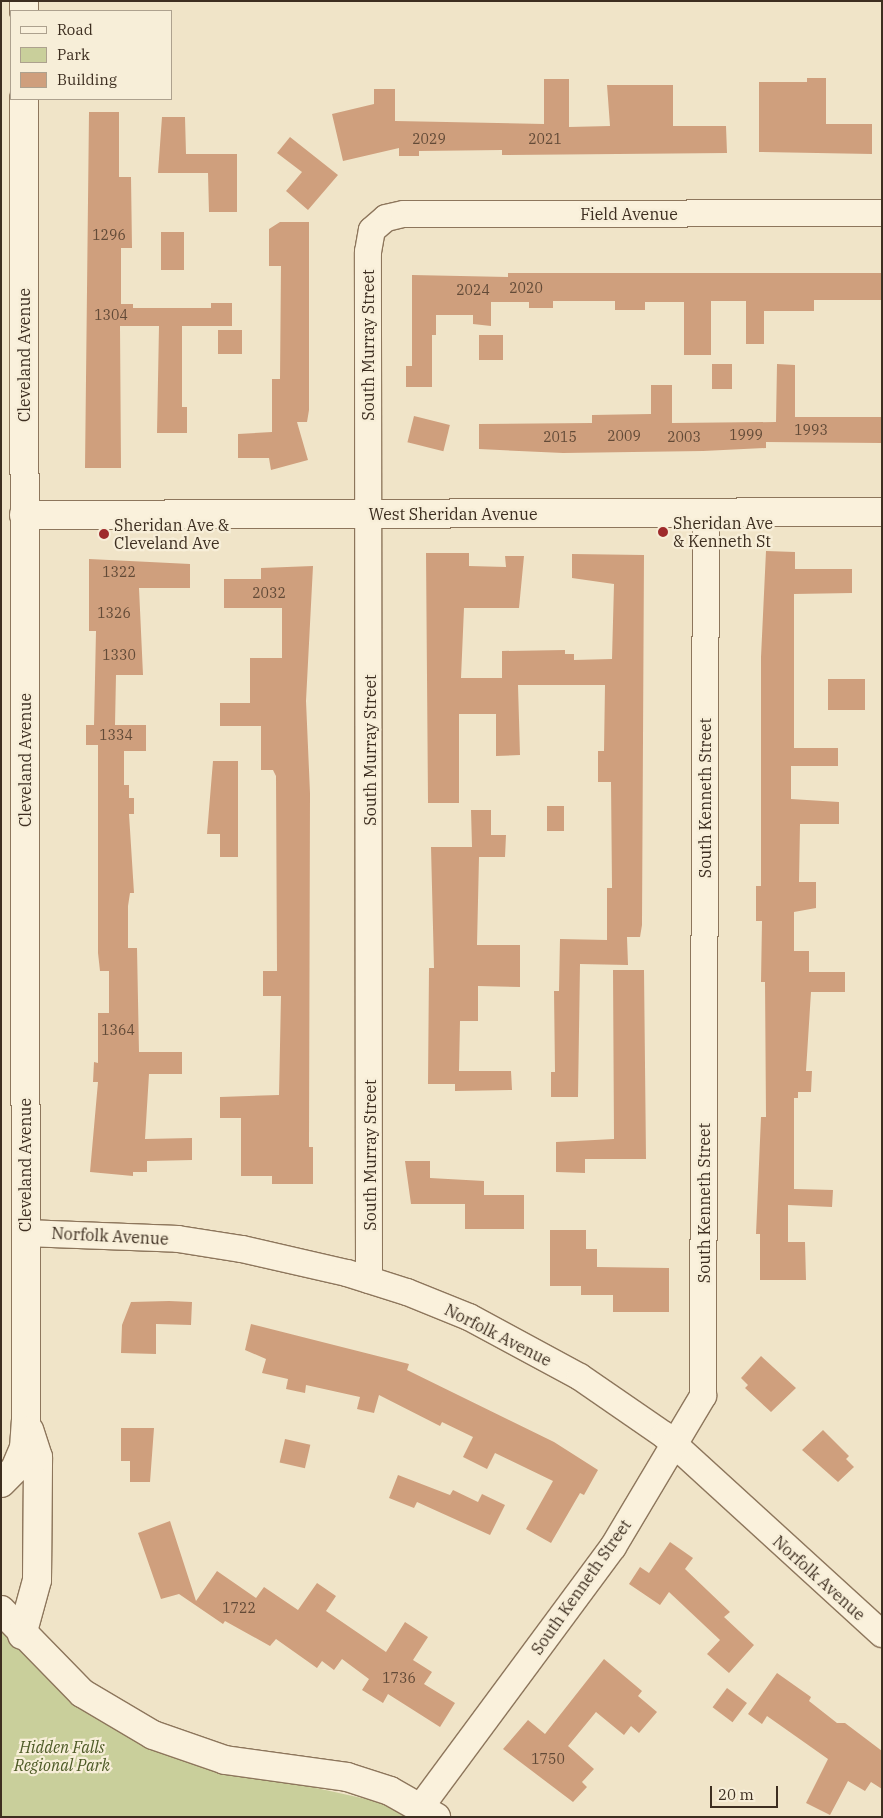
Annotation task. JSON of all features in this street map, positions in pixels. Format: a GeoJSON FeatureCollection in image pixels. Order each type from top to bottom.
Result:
{"type":"FeatureCollection","features":[{"type":"Feature","properties":{"kind":"street","name":"Cleveland Avenue"},"geometry":{"type":"LineString","coordinates":[[1,1483],[15,1469],[24,1448],[26,1420],[24,100]]}},
{"type":"Feature","properties":{"kind":"street","name":"Field Avenue"},"geometry":{"type":"LineString","coordinates":[[378,222],[404,214],[882,213]]}},
{"type":"Feature","properties":{"kind":"street","name":"South Murray Street"},"geometry":{"type":"LineString","coordinates":[[369,1280],[368,252],[370,237],[378,222]]}},
{"type":"Feature","properties":{"kind":"street","name":"West Sheridan Avenue"},"geometry":{"type":"LineString","coordinates":[[24,515],[882,512]]}},
{"type":"Feature","properties":{"kind":"street","name":"South Kenneth Street"},"geometry":{"type":"LineString","coordinates":[[429,1811],[613,1547],[703,1396],[706,513]]}},
{"type":"Feature","properties":{"kind":"street","name":"Norfolk Avenue"},"geometry":{"type":"LineString","coordinates":[[25,1233],[178,1239],[298,1260],[369,1280],[469,1317],[580,1377],[674,1443],[882,1634]]}},
{"type":"Feature","properties":{"kind":"street","name":"Cleveland Avenue"},"geometry":{"type":"LineString","coordinates":[[22,1635],[37,1580],[38,1457],[26,1420]]}},
{"type":"Feature","properties":{"kind":"street"},"geometry":{"type":"LineString","coordinates":[[1,1610],[22,1635],[82,1693],[153,1735],[226,1760],[347,1777],[429,1811]]}},
{"type":"Feature","properties":{"kind":"green space","name":"Hidden Falls Regional Park"},"geometry":{"type":"Polygon","coordinates":[[[1,1619],[75,1695],[230,1769],[398,1806],[413,1817],[1,1817],[1,1619]]]}},
{"type":"Feature","properties":{"kind":"building"},"geometry":{"type":"Polygon","coordinates":[[[807,78],[826,78],[826,124],[872,124],[872,154],[759,152],[759,82],[807,82],[807,78]]]}},
{"type":"Feature","properties":{"kind":"building"},"geometry":{"type":"Polygon","coordinates":[[[544,79],[569,79],[569,127],[610,126],[607,85],[673,85],[673,126],[726,126],[727,153],[502,155],[502,150],[419,151],[419,156],[399,156],[399,148],[343,161],[332,114],[374,104],[374,89],[395,89],[395,121],[544,124],[544,79]]]}},
{"type":"Feature","properties":{"kind":"building"},"geometry":{"type":"Polygon","coordinates":[[[89,112],[119,112],[119,177],[131,177],[132,248],[121,248],[121,304],[133,304],[133,308],[211,308],[211,303],[232,303],[232,326],[182,326],[182,407],[187,407],[187,433],[157,433],[159,326],[120,326],[121,468],[85,468],[89,112]]]}},
{"type":"Feature","properties":{"kind":"building"},"geometry":{"type":"Polygon","coordinates":[[[162,117],[185,117],[186,154],[237,154],[237,212],[209,212],[208,173],[158,173],[162,117]]]}},
{"type":"Feature","properties":{"kind":"building"},"geometry":{"type":"Polygon","coordinates":[[[290,137],[338,175],[308,210],[286,191],[302,172],[277,153],[290,137]]]}},
{"type":"Feature","properties":{"kind":"building"},"geometry":{"type":"Polygon","coordinates":[[[280,222],[309,222],[309,410],[307,422],[297,422],[308,460],[271,470],[269,458],[238,458],[238,434],[272,432],[272,379],[280,379],[281,266],[269,266],[269,229],[280,222]]]}},
{"type":"Feature","properties":{"kind":"building"},"geometry":{"type":"Polygon","coordinates":[[[161,232],[184,232],[184,270],[161,270],[161,232]]]}},
{"type":"Feature","properties":{"kind":"building"},"geometry":{"type":"Polygon","coordinates":[[[508,273],[882,273],[882,300],[814,300],[814,311],[764,311],[764,344],[746,344],[746,301],[711,301],[711,355],[684,355],[684,302],[645,302],[645,310],[615,310],[615,301],[553,301],[553,308],[529,308],[529,302],[491,302],[491,326],[473,324],[473,315],[436,315],[436,335],[432,335],[432,387],[406,387],[406,366],[412,366],[412,275],[508,277],[508,273]]]}},
{"type":"Feature","properties":{"kind":"building"},"geometry":{"type":"Polygon","coordinates":[[[218,330],[242,330],[242,354],[218,354],[218,330]]]}},
{"type":"Feature","properties":{"kind":"building"},"geometry":{"type":"Polygon","coordinates":[[[479,335],[503,335],[503,360],[479,360],[479,335]]]}},
{"type":"Feature","properties":{"kind":"building"},"geometry":{"type":"Polygon","coordinates":[[[712,364],[732,364],[732,389],[712,389],[712,364]]]}},
{"type":"Feature","properties":{"kind":"building"},"geometry":{"type":"Polygon","coordinates":[[[777,364],[795,365],[795,417],[882,417],[882,443],[766,442],[766,448],[703,451],[563,453],[479,449],[479,424],[592,423],[592,415],[651,414],[651,385],[672,385],[672,423],[776,422],[777,364]]]}},
{"type":"Feature","properties":{"kind":"building"},"geometry":{"type":"Polygon","coordinates":[[[414,416],[450,425],[443,451],[407,442],[414,416]]]}},
{"type":"Feature","properties":{"kind":"building"},"geometry":{"type":"Polygon","coordinates":[[[766,551],[795,552],[795,569],[852,569],[852,593],[794,594],[794,748],[838,748],[838,766],[791,766],[791,799],[839,802],[839,824],[800,824],[799,882],[816,882],[816,908],[794,912],[794,951],[809,951],[809,972],[845,972],[845,992],[811,992],[806,1071],[812,1071],[811,1092],[798,1092],[798,1098],[794,1098],[794,1189],[833,1190],[832,1207],[788,1205],[788,1242],[805,1242],[806,1280],[760,1280],[760,1234],[756,1234],[761,1117],[766,1117],[765,982],[761,982],[762,921],[756,921],[756,886],[761,886],[761,657],[766,551]]]}},
{"type":"Feature","properties":{"kind":"building"},"geometry":{"type":"Polygon","coordinates":[[[426,553],[469,553],[469,566],[506,567],[505,556],[524,556],[519,608],[464,608],[461,678],[502,678],[502,651],[565,650],[565,654],[574,654],[574,660],[612,659],[614,584],[572,578],[572,554],[644,555],[642,925],[640,937],[627,937],[628,965],[580,964],[578,1097],[551,1097],[551,1072],[555,1072],[554,991],[559,991],[560,939],[607,940],[607,888],[612,888],[611,782],[598,782],[598,751],[604,751],[605,685],[518,685],[520,755],[496,756],[496,714],[459,714],[459,803],[428,803],[426,553]]]}},
{"type":"Feature","properties":{"kind":"building"},"geometry":{"type":"Polygon","coordinates":[[[89,559],[190,564],[190,588],[139,588],[143,675],[116,675],[115,725],[146,725],[146,751],[124,751],[124,785],[129,785],[129,798],[134,798],[134,814],[129,814],[134,893],[130,893],[128,906],[128,948],[137,948],[139,1052],[182,1052],[182,1074],[149,1074],[145,1139],[192,1138],[192,1160],[147,1161],[147,1172],[133,1172],[133,1176],[90,1172],[98,1082],[93,1082],[94,1062],[98,1063],[98,1013],[109,1013],[109,971],[100,971],[98,953],[98,745],[86,745],[86,725],[94,725],[96,631],[89,631],[89,559]]]}},
{"type":"Feature","properties":{"kind":"building"},"geometry":{"type":"Polygon","coordinates":[[[313,566],[306,701],[310,793],[309,1147],[313,1147],[313,1184],[272,1184],[272,1176],[241,1176],[241,1118],[220,1118],[220,1097],[279,1095],[281,996],[263,996],[263,971],[277,971],[276,776],[273,770],[261,770],[261,726],[220,726],[220,703],[250,703],[250,658],[282,658],[282,608],[224,608],[224,579],[261,579],[261,568],[313,566]]]}},
{"type":"Feature","properties":{"kind":"building"},"geometry":{"type":"Polygon","coordinates":[[[828,679],[865,679],[865,710],[828,710],[828,679]]]}},
{"type":"Feature","properties":{"kind":"building"},"geometry":{"type":"Polygon","coordinates":[[[213,761],[238,761],[238,857],[220,857],[220,834],[207,834],[213,761]]]}},
{"type":"Feature","properties":{"kind":"building"},"geometry":{"type":"Polygon","coordinates":[[[547,806],[564,806],[564,831],[547,831],[547,806]]]}},
{"type":"Feature","properties":{"kind":"building"},"geometry":{"type":"Polygon","coordinates":[[[471,810],[491,810],[491,835],[506,835],[505,857],[479,857],[477,945],[520,945],[520,987],[478,986],[478,1021],[460,1021],[459,1071],[511,1071],[512,1090],[455,1091],[455,1084],[428,1084],[429,968],[434,968],[431,847],[472,847],[471,810]]]}},
{"type":"Feature","properties":{"kind":"building"},"geometry":{"type":"Polygon","coordinates":[[[613,970],[644,970],[646,1159],[585,1159],[585,1173],[556,1172],[556,1142],[614,1139],[613,970]]]}},
{"type":"Feature","properties":{"kind":"building"},"geometry":{"type":"Polygon","coordinates":[[[405,1161],[430,1161],[430,1178],[484,1181],[484,1195],[524,1195],[524,1229],[465,1229],[465,1204],[411,1204],[405,1161]]]}},
{"type":"Feature","properties":{"kind":"building"},"geometry":{"type":"Polygon","coordinates":[[[550,1230],[586,1230],[586,1249],[597,1249],[597,1267],[669,1268],[669,1312],[613,1312],[613,1295],[581,1295],[581,1286],[550,1286],[550,1230]]]}},
{"type":"Feature","properties":{"kind":"building"},"geometry":{"type":"Polygon","coordinates":[[[131,1302],[192,1302],[191,1325],[156,1324],[156,1354],[121,1353],[122,1325],[131,1302]]]}},
{"type":"Feature","properties":{"kind":"building"},"geometry":{"type":"Polygon","coordinates":[[[251,1324],[409,1364],[407,1370],[554,1442],[598,1470],[584,1495],[580,1493],[551,1543],[526,1529],[553,1481],[495,1453],[487,1469],[463,1457],[473,1437],[442,1422],[440,1426],[379,1395],[374,1413],[357,1409],[360,1397],[306,1385],[305,1393],[286,1389],[288,1379],[262,1373],[266,1359],[245,1350],[251,1324]]]}},
{"type":"Feature","properties":{"kind":"building"},"geometry":{"type":"Polygon","coordinates":[[[761,1356],[796,1388],[771,1412],[745,1388],[748,1385],[741,1378],[761,1356]]]}},
{"type":"Feature","properties":{"kind":"building"},"geometry":{"type":"Polygon","coordinates":[[[121,1428],[154,1428],[150,1482],[130,1482],[130,1461],[121,1461],[121,1428]]]}},
{"type":"Feature","properties":{"kind":"building"},"geometry":{"type":"Polygon","coordinates":[[[823,1430],[849,1456],[846,1459],[854,1467],[838,1482],[802,1450],[823,1430]]]}},
{"type":"Feature","properties":{"kind":"building"},"geometry":{"type":"Polygon","coordinates":[[[285,1439],[310,1445],[305,1468],[280,1462],[285,1439]]]}},
{"type":"Feature","properties":{"kind":"building"},"geometry":{"type":"Polygon","coordinates":[[[398,1475],[450,1495],[453,1490],[478,1502],[482,1494],[505,1505],[490,1535],[417,1502],[414,1508],[389,1498],[398,1475]]]}},
{"type":"Feature","properties":{"kind":"building"},"geometry":{"type":"Polygon","coordinates":[[[170,1521],[196,1601],[217,1571],[256,1598],[264,1587],[298,1610],[317,1583],[336,1596],[326,1611],[386,1652],[405,1622],[428,1637],[413,1660],[432,1672],[424,1684],[455,1703],[440,1727],[388,1694],[383,1703],[362,1690],[369,1679],[342,1659],[334,1670],[322,1661],[317,1668],[276,1639],[270,1646],[225,1621],[223,1624],[179,1594],[161,1599],[138,1533],[170,1521]]]}},
{"type":"Feature","properties":{"kind":"building"},"geometry":{"type":"Polygon","coordinates":[[[670,1542],[693,1558],[685,1569],[730,1612],[724,1617],[754,1645],[729,1673],[707,1654],[720,1640],[669,1592],[660,1605],[629,1584],[640,1567],[649,1573],[670,1542]]]}},
{"type":"Feature","properties":{"kind":"building"},"geometry":{"type":"Polygon","coordinates":[[[604,1659],[642,1691],[638,1696],[657,1712],[639,1733],[631,1726],[624,1735],[596,1712],[568,1746],[594,1769],[582,1782],[587,1787],[573,1802],[503,1749],[528,1720],[545,1734],[604,1659]]]}},
{"type":"Feature","properties":{"kind":"building"},"geometry":{"type":"Polygon","coordinates":[[[777,1673],[811,1697],[809,1701],[837,1723],[845,1723],[882,1751],[882,1789],[871,1782],[865,1791],[848,1781],[830,1815],[806,1803],[828,1759],[767,1716],[762,1724],[748,1714],[777,1673]]]}},
{"type":"Feature","properties":{"kind":"building"},"geometry":{"type":"Polygon","coordinates":[[[727,1688],[747,1703],[733,1722],[713,1707],[727,1688]]]}},
{"type":"Feature","properties":{"kind":"place","name":"Sheridan Ave & Kenneth St"},"geometry":{"type":"Point","coordinates":[663,532]}},
{"type":"Feature","properties":{"kind":"place","name":"Sheridan Ave & Cleveland Ave"},"geometry":{"type":"Point","coordinates":[104,534]}}]}
